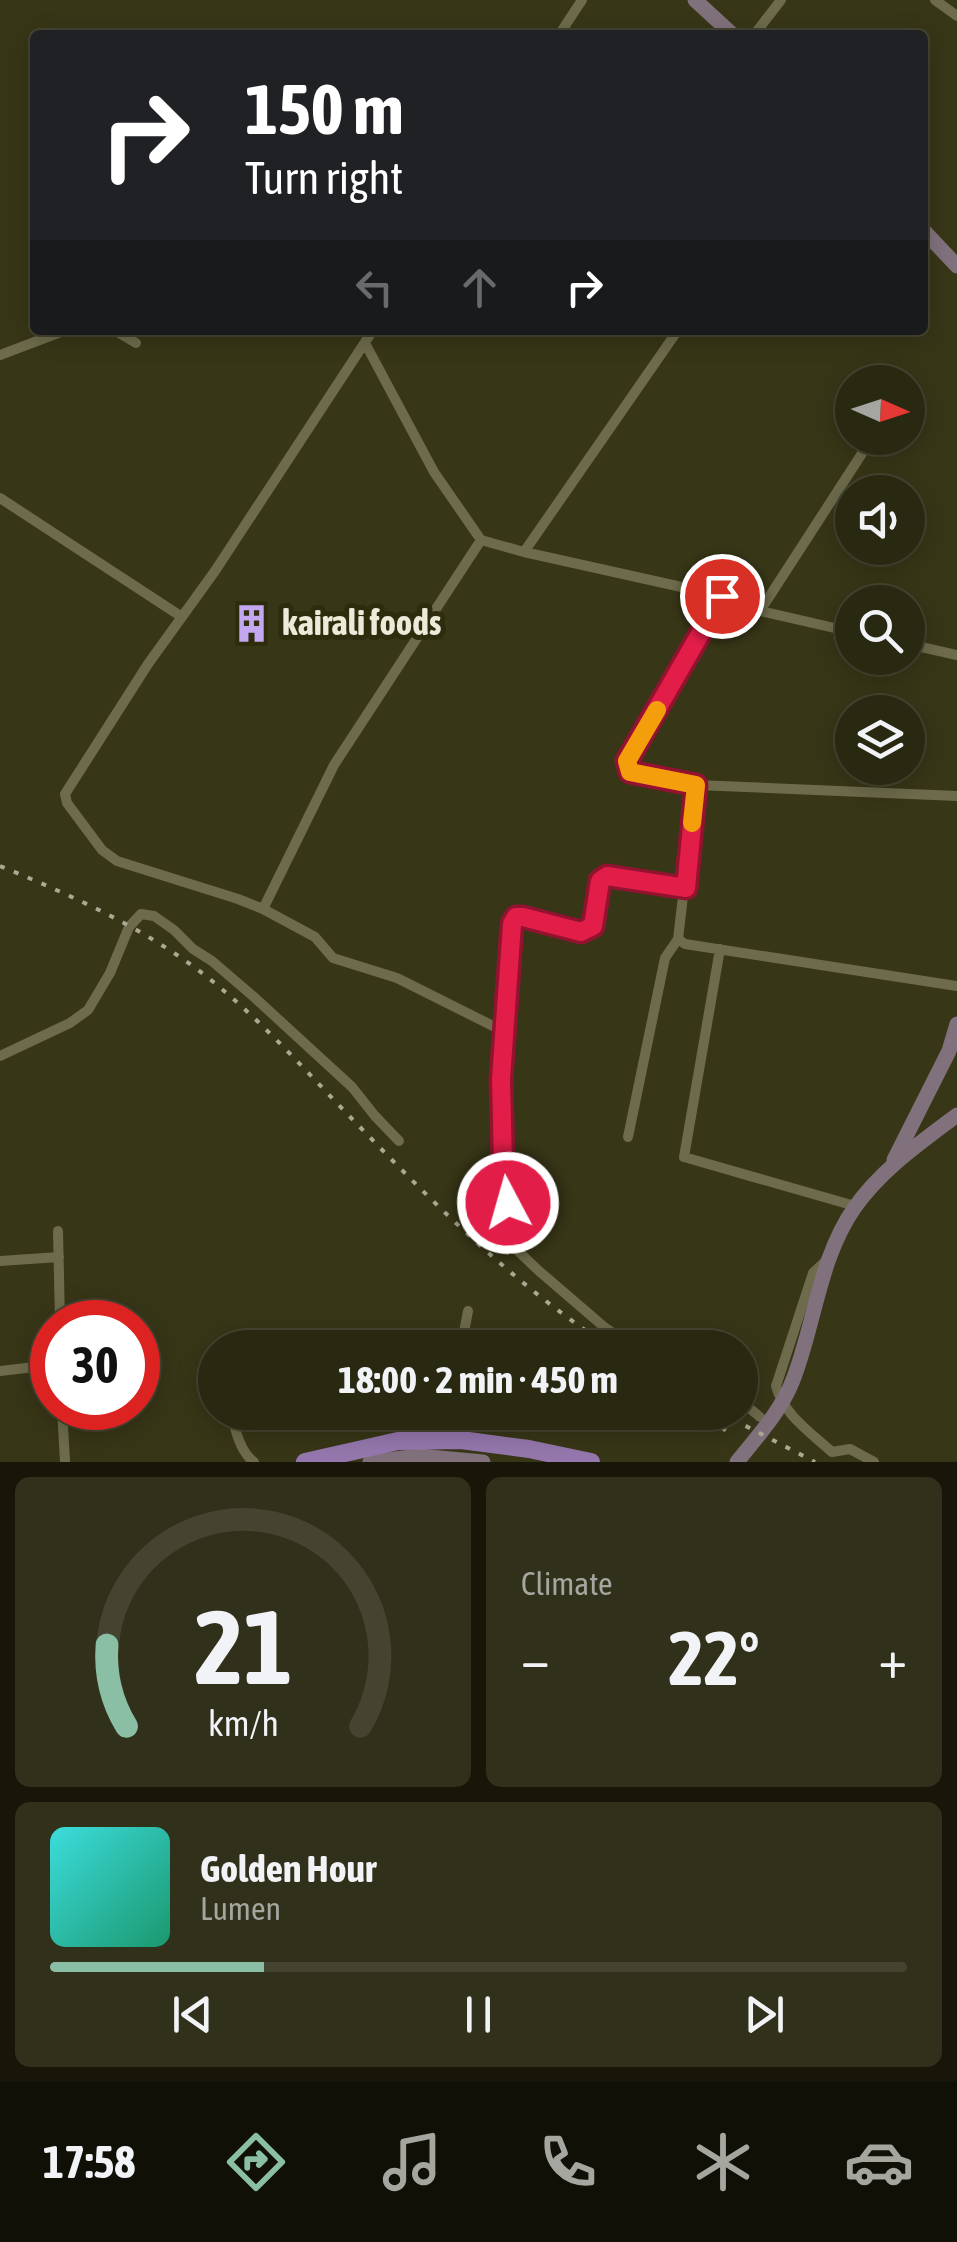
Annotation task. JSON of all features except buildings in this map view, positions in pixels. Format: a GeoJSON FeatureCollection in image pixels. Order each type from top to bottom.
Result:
{"type":"FeatureCollection","features":[{"type":"Feature","properties":{"kind":"main road"},"geometry":{"type":"LineString","coordinates":[[696,0],[728,30]]}},
{"type":"Feature","properties":{"kind":"main road"},"geometry":{"type":"LineString","coordinates":[[928,235],[957,266]]}},
{"type":"Feature","properties":{"kind":"main road"},"geometry":{"type":"LineString","coordinates":[[892,1164],[949,1051],[957,1024]]}},
{"type":"Feature","properties":{"kind":"main road"},"geometry":{"type":"LineString","coordinates":[[737,1462],[788,1391],[828,1263],[856,1206],[892,1164],[957,1116]]}},
{"type":"Feature","properties":{"kind":"main road"},"geometry":{"type":"LineString","coordinates":[[305,1462],[398,1441],[461,1440],[483,1456]]}},
{"type":"Feature","properties":{"kind":"main road"},"geometry":{"type":"LineString","coordinates":[[370,1462],[419,1456],[483,1456],[529,1449],[591,1462]]}},
{"type":"Feature","properties":{"kind":"street"},"geometry":{"type":"LineString","coordinates":[[563,30],[582,0]]}},
{"type":"Feature","properties":{"kind":"street"},"geometry":{"type":"LineString","coordinates":[[758,30],[780,0]]}},
{"type":"Feature","properties":{"kind":"street"},"geometry":{"type":"LineString","coordinates":[[935,0],[957,16]]}},
{"type":"Feature","properties":{"kind":"street"},"geometry":{"type":"LineString","coordinates":[[0,355],[53,335]]}},
{"type":"Feature","properties":{"kind":"street"},"geometry":{"type":"LineString","coordinates":[[123,335],[136,342]]}},
{"type":"Feature","properties":{"kind":"street"},"geometry":{"type":"LineString","coordinates":[[370,335],[64,794],[102,850],[118,862],[238,899],[315,937],[333,958],[397,978],[503,1031]]}},
{"type":"Feature","properties":{"kind":"street"},"geometry":{"type":"LineString","coordinates":[[524,552],[675,335]]}},
{"type":"Feature","properties":{"kind":"street"},"geometry":{"type":"LineString","coordinates":[[364,343],[434,472],[481,540],[722,596],[760,611],[835,628]]}},
{"type":"Feature","properties":{"kind":"street"},"geometry":{"type":"LineString","coordinates":[[760,611],[861,455]]}},
{"type":"Feature","properties":{"kind":"street"},"geometry":{"type":"LineString","coordinates":[[0,498],[182,617]]}},
{"type":"Feature","properties":{"kind":"street"},"geometry":{"type":"LineString","coordinates":[[263,910],[334,765],[481,540]]}},
{"type":"Feature","properties":{"kind":"street"},"geometry":{"type":"LineString","coordinates":[[722,596],[627,761],[630,772],[696,785],[957,796]]}},
{"type":"Feature","properties":{"kind":"street"},"geometry":{"type":"LineString","coordinates":[[925,648],[957,655]]}},
{"type":"Feature","properties":{"kind":"street"},"geometry":{"type":"LineString","coordinates":[[628,1137],[665,958],[678,939],[696,785]]}},
{"type":"Feature","properties":{"kind":"street"},"geometry":{"type":"LineString","coordinates":[[609,1330],[496,1230],[496,1220],[508,1203],[514,1175],[503,1164],[501,1079],[512,924],[516,917],[523,917],[581,932],[587,930],[593,926],[600,881],[607,876],[686,888]]}},
{"type":"Feature","properties":{"kind":"street"},"geometry":{"type":"LineString","coordinates":[[0,1056],[70,1023],[88,1010],[130,927],[141,914],[154,916],[281,1020],[352,1087],[399,1141]]}},
{"type":"Feature","properties":{"kind":"street"},"geometry":{"type":"LineString","coordinates":[[678,939],[685,944],[957,986]]}},
{"type":"Feature","properties":{"kind":"street"},"geometry":{"type":"LineString","coordinates":[[720,949],[684,1157],[856,1206]]}},
{"type":"Feature","properties":{"kind":"street"},"geometry":{"type":"LineString","coordinates":[[58,1231],[59,1300]]}},
{"type":"Feature","properties":{"kind":"street"},"geometry":{"type":"LineString","coordinates":[[0,1262],[58,1256]]}},
{"type":"Feature","properties":{"kind":"street"},"geometry":{"type":"LineString","coordinates":[[828,1263],[818,1266],[813,1274],[776,1386],[787,1410],[832,1452],[850,1449],[874,1462]]}},
{"type":"Feature","properties":{"kind":"street"},"geometry":{"type":"LineString","coordinates":[[464,1330],[468,1312]]}},
{"type":"Feature","properties":{"kind":"street"},"geometry":{"type":"LineString","coordinates":[[0,1371],[30,1368]]}},
{"type":"Feature","properties":{"kind":"street"},"geometry":{"type":"LineString","coordinates":[[64,1430],[66,1462]]}},
{"type":"Feature","properties":{"kind":"street"},"geometry":{"type":"LineString","coordinates":[[234,1430],[248,1458],[254,1462]]}},
{"type":"Feature","properties":{"kind":"street"},"geometry":{"type":"LineString","coordinates":[[427,1442],[445,1430]]}},
{"type":"Feature","properties":{"kind":"railway"},"geometry":{"type":"LineString","coordinates":[[0,866],[113,917],[203,973],[273,1036],[480,1245],[586,1330]]}},
{"type":"Feature","properties":{"kind":"railway"},"geometry":{"type":"LineString","coordinates":[[754,1430],[815,1462]]}},
{"type":"Feature","properties":{"kind":"slow traffic"},"geometry":{"type":"LineString","coordinates":[[657,710],[627,761],[630,772],[696,785],[692,823]]}},
{"type":"Feature","properties":{"kind":"place","name":"kairali foods"},"geometry":{"type":"Point","coordinates":[252,623]}},
{"type":"Feature","properties":{"kind":"route"},"geometry":{"type":"LineString","coordinates":[[508,1203],[514,1175],[503,1164],[501,1079],[512,924],[516,917],[523,917],[581,932],[587,930],[593,926],[597,889],[607,876],[686,888],[696,785],[630,772],[627,761],[722,596]]}}]}
